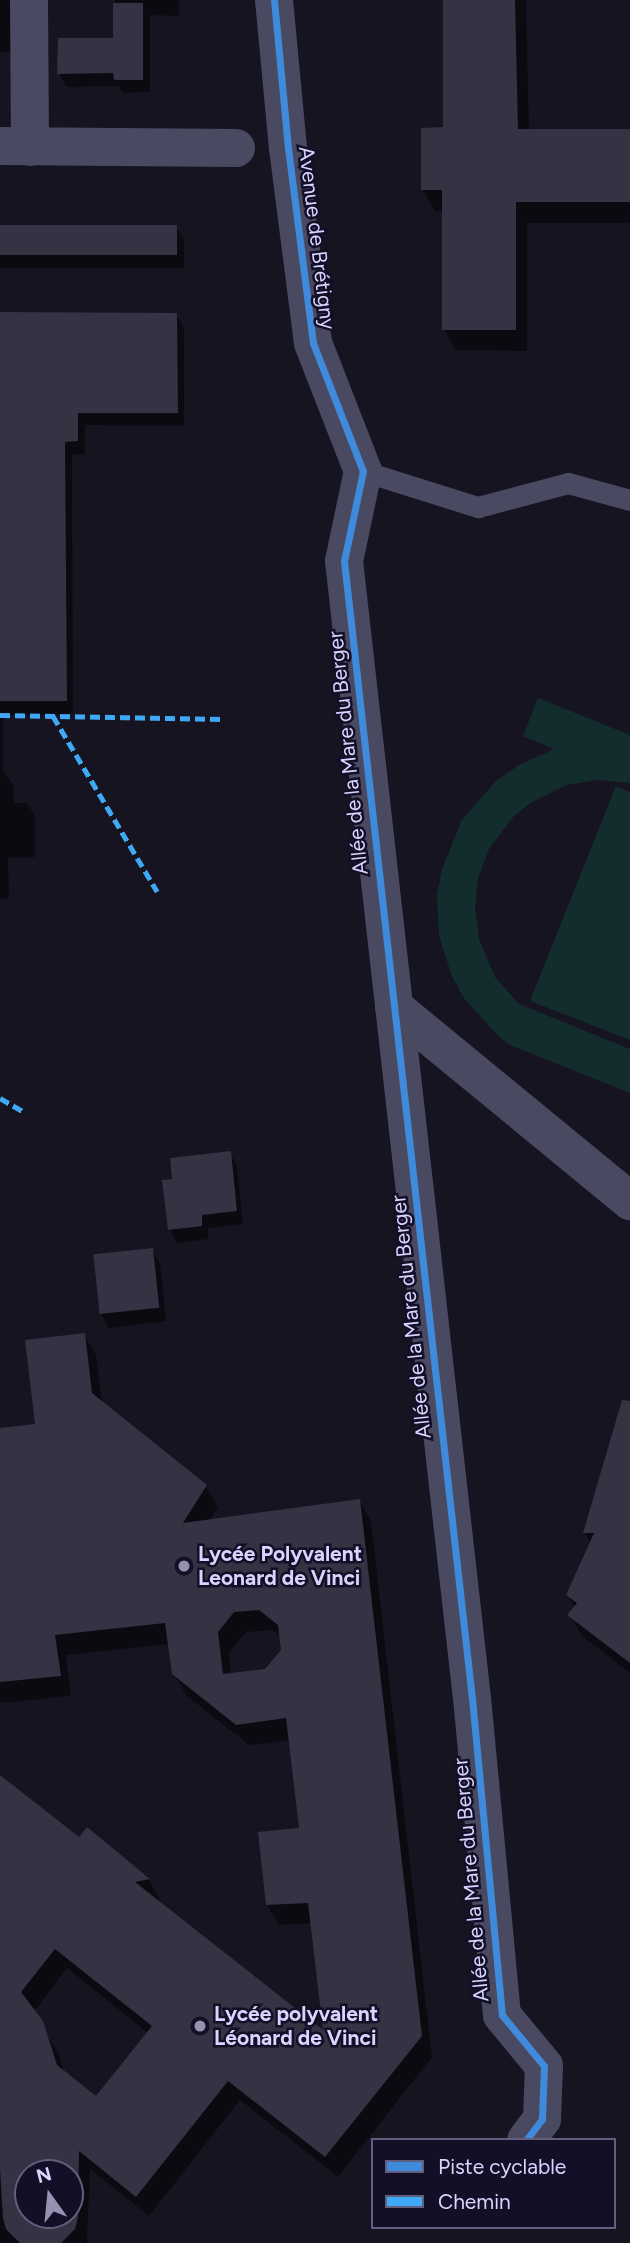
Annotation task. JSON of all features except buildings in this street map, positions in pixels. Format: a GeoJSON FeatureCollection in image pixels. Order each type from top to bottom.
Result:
{"type":"FeatureCollection","features":[{"type":"Feature","properties":{"kind":"street"},"geometry":{"type":"LineString","coordinates":[[29,0],[15,147],[236,148]]}},
{"type":"Feature","properties":{"kind":"street","name":"Avenue de Brétigny"},"geometry":{"type":"LineString","coordinates":[[274,0],[288,148],[313,343],[363,471]]}},
{"type":"Feature","properties":{"kind":"street","name":"Allée de la Mare du Berger"},"geometry":{"type":"LineString","coordinates":[[363,471],[344,561],[394,1007],[490,1782],[503,1910],[502,2015],[544,2066],[542,2119],[528,2138]]}},
{"type":"Feature","properties":{"kind":"street"},"geometry":{"type":"LineString","coordinates":[[394,1007],[630,1201]]}},
{"type":"Feature","properties":{"kind":"lane"},"geometry":{"type":"LineString","coordinates":[[363,471],[478,507],[568,483],[630,500]]}},
{"type":"Feature","properties":{"kind":"green space"},"geometry":{"type":"Polygon","coordinates":[[[538,698],[630,735],[630,783],[597,780],[567,785],[530,803],[514,816],[489,849],[478,878],[475,908],[479,939],[495,977],[519,1004],[630,1049],[630,1093],[510,1045],[499,1037],[463,997],[451,974],[439,935],[437,896],[442,869],[462,820],[497,780],[519,765],[554,749],[523,736],[538,698]]]}},
{"type":"Feature","properties":{"kind":"green space"},"geometry":{"type":"Polygon","coordinates":[[[616,786],[630,792],[630,1040],[530,1001],[616,786]]]}},
{"type":"Feature","properties":{"kind":"marked path"},"geometry":{"type":"LineString","coordinates":[[0,715],[223,719]]}},
{"type":"Feature","properties":{"kind":"marked path"},"geometry":{"type":"LineString","coordinates":[[53,716],[157,891]]}},
{"type":"Feature","properties":{"kind":"marked path"},"geometry":{"type":"LineString","coordinates":[[0,1098],[24,1112]]}},
{"type":"Feature","properties":{"kind":"cycle path"},"geometry":{"type":"LineString","coordinates":[[274,0],[288,148],[313,343],[363,471],[344,561],[472,1698],[502,2015],[544,2066],[542,2119],[528,2138]]}},
{"type":"Feature","properties":{"kind":"place","name":"Lycée Polyvalent Leonard de Vinci"},"geometry":{"type":"Point","coordinates":[184,1566]}},
{"type":"Feature","properties":{"kind":"place","name":"Lycée polyvalent Léonard de Vinci"},"geometry":{"type":"Point","coordinates":[200,2026]}}]}
